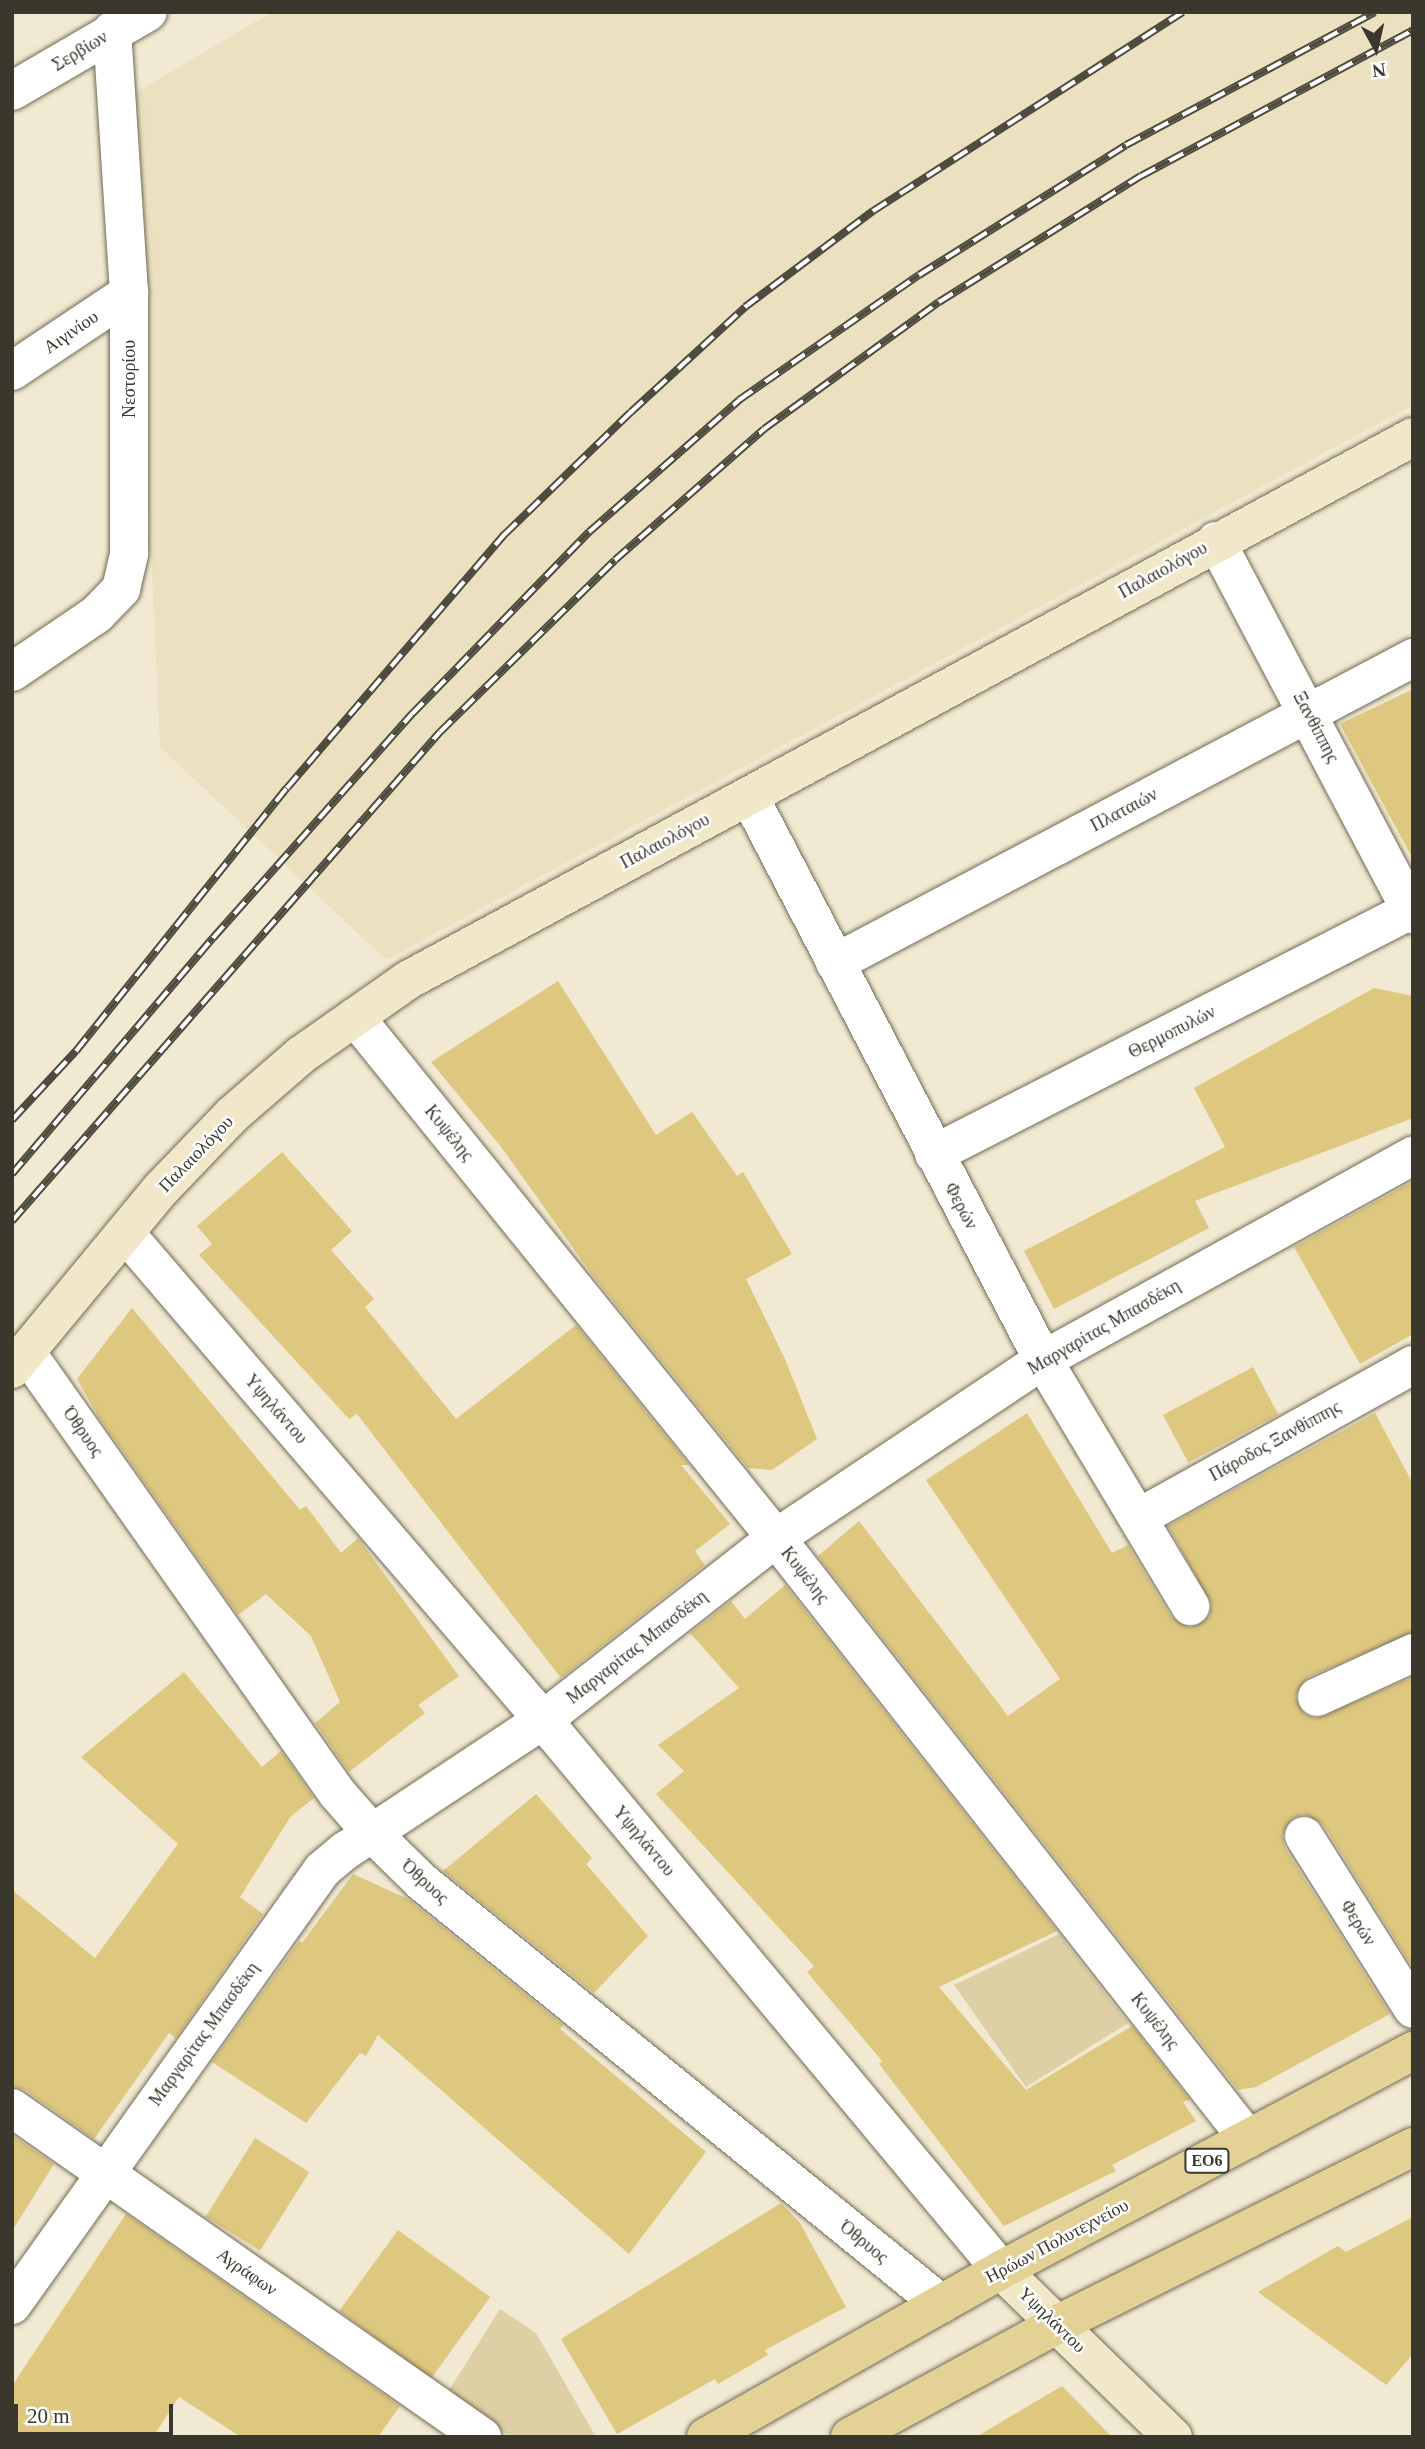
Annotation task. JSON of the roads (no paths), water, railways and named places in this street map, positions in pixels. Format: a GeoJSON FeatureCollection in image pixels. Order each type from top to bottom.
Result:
{"type":"FeatureCollection","features":[{"type":"Feature","properties":{"kind":"main road","name":"Ηρώων Πολυτεχνείου"},"geometry":{"type":"LineString","coordinates":[[706,2437],[1001,2270],[1413,2051]]}},
{"type":"Feature","properties":{"kind":"main road"},"geometry":{"type":"LineString","coordinates":[[850,2437],[1056,2325],[1413,2147]]}},
{"type":"Feature","properties":{"kind":"street","name":"Σερβίων"},"geometry":{"type":"LineString","coordinates":[[12,91],[148,12]]}},
{"type":"Feature","properties":{"kind":"street","name":"Νεστορίου"},"geometry":{"type":"LineString","coordinates":[[12,672],[97,614],[121,589],[129,554],[129,293],[112,32]]}},
{"type":"Feature","properties":{"kind":"street","name":"Αιγινίου"},"geometry":{"type":"LineString","coordinates":[[12,371],[129,293]]}},
{"type":"Feature","properties":{"kind":"street","name":"Παλαιολόγου"},"geometry":{"type":"LineString","coordinates":[[19,1360],[178,1170],[232,1115],[301,1055],[355,1017],[476,941],[1413,437]]}},
{"type":"Feature","properties":{"kind":"street","name":"Ξανθίππης"},"geometry":{"type":"LineString","coordinates":[[1216,541],[1310,712],[1412,912]]}},
{"type":"Feature","properties":{"kind":"street","name":"Πλαταιών"},"geometry":{"type":"LineString","coordinates":[[835,963],[1413,658]]}},
{"type":"Feature","properties":{"kind":"street","name":"Φερών"},"geometry":{"type":"LineString","coordinates":[[750,796],[933,1154],[1043,1360],[1190,1606]]}},
{"type":"Feature","properties":{"kind":"street","name":"Θερμοπυλών"},"geometry":{"type":"LineString","coordinates":[[933,1154],[1412,912]]}},
{"type":"Feature","properties":{"kind":"street","name":"Κυψέλης"},"geometry":{"type":"LineString","coordinates":[[355,1017],[776,1538],[1248,2139]]}},
{"type":"Feature","properties":{"kind":"street","name":"Μαργαρίτας Μπασδέκη"},"geometry":{"type":"LineString","coordinates":[[12,2305],[104,2172],[322,1870],[372,1833],[543,1720],[776,1538],[1043,1360],[1413,1156]]}},
{"type":"Feature","properties":{"kind":"street","name":"Υψηλάντου"},"geometry":{"type":"LineString","coordinates":[[126,1234],[543,1720],[1001,2270],[1172,2437]]}},
{"type":"Feature","properties":{"kind":"street","name":"Όθρυος"},"geometry":{"type":"LineString","coordinates":[[19,1360],[337,1793],[372,1833],[433,1891],[941,2304]]}},
{"type":"Feature","properties":{"kind":"street","name":"Πάροδος Ξανθίππης"},"geometry":{"type":"LineString","coordinates":[[1138,1518],[1413,1365]]}},
{"type":"Feature","properties":{"kind":"street"},"geometry":{"type":"LineString","coordinates":[[1317,1697],[1413,1653]]}},
{"type":"Feature","properties":{"kind":"street","name":"Φερών"},"geometry":{"type":"LineString","coordinates":[[1304,1836],[1413,2009]]}},
{"type":"Feature","properties":{"kind":"street","name":"Αγράφων"},"geometry":{"type":"LineString","coordinates":[[12,2108],[482,2437]]}},
{"type":"Feature","properties":{"kind":"railway"},"geometry":{"type":"LineString","coordinates":[[12,1120],[76,1051],[287,788],[505,534],[631,412],[745,307],[873,211],[1183,12]]}},
{"type":"Feature","properties":{"kind":"railway"},"geometry":{"type":"LineString","coordinates":[[12,1174],[213,938],[412,714],[589,532],[739,400],[919,275],[1126,145],[1375,12]]}},
{"type":"Feature","properties":{"kind":"railway"},"geometry":{"type":"LineString","coordinates":[[12,1221],[440,732],[615,560],[764,429],[939,302],[1141,176],[1413,30]]}}]}
